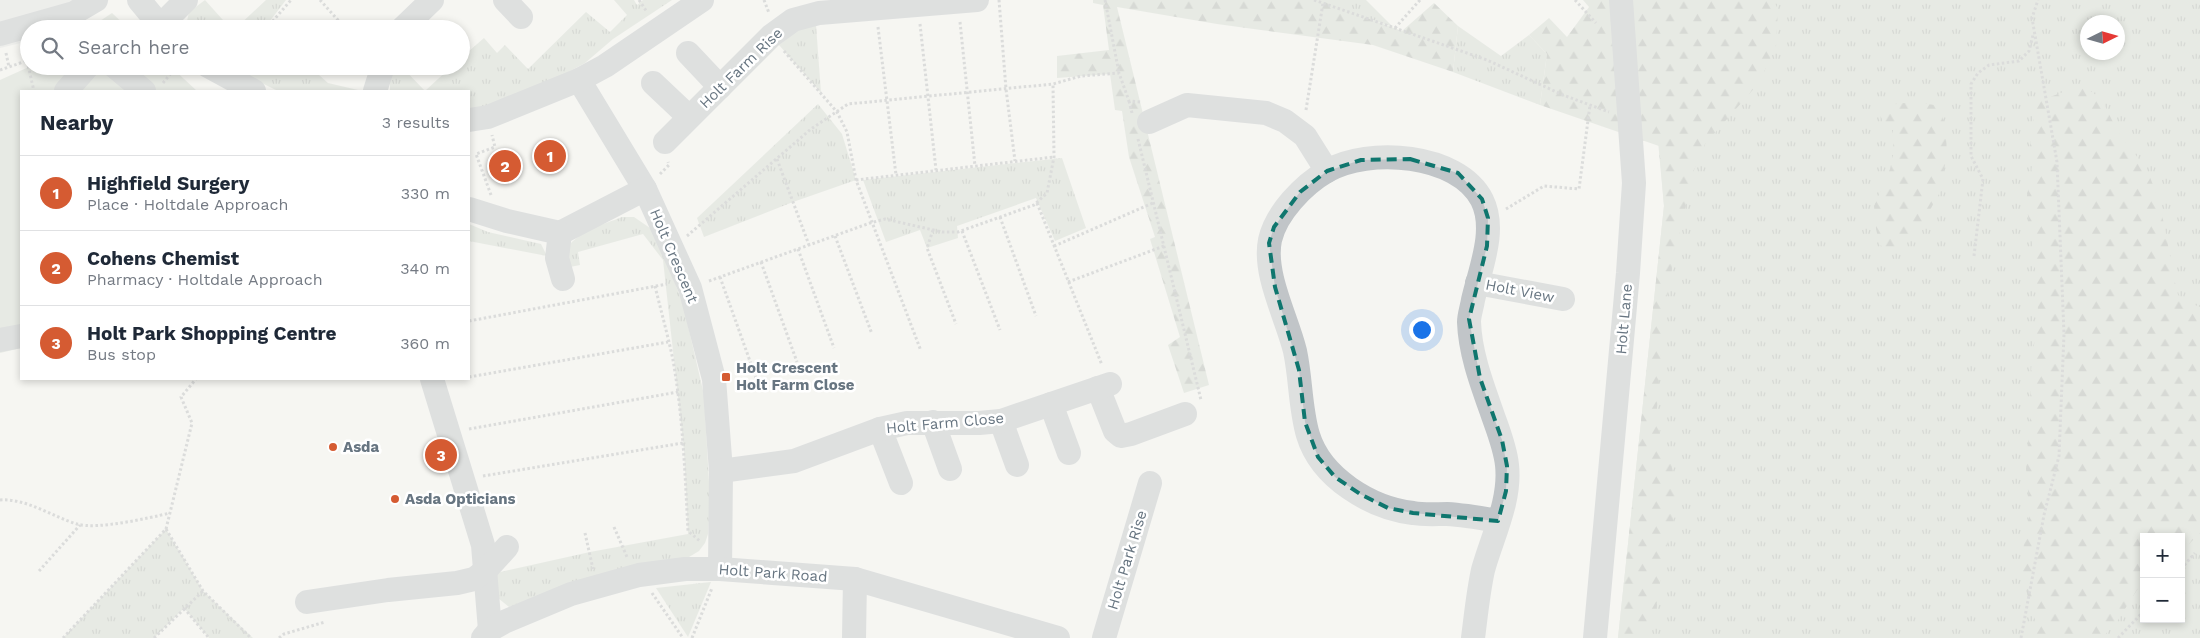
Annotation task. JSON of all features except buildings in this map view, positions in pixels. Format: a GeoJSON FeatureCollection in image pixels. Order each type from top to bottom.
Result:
{"type":"FeatureCollection","features":[{"type":"Feature","properties":{"kind":"street"},"geometry":{"type":"LineString","coordinates":[[49,20],[74,13],[96,0]]}},
{"type":"Feature","properties":{"kind":"street"},"geometry":{"type":"LineString","coordinates":[[139,0],[155,20]]}},
{"type":"Feature","properties":{"kind":"street"},"geometry":{"type":"LineString","coordinates":[[169,20],[186,0]]}},
{"type":"Feature","properties":{"kind":"street"},"geometry":{"type":"LineString","coordinates":[[411,20],[432,0]]}},
{"type":"Feature","properties":{"kind":"street"},"geometry":{"type":"LineString","coordinates":[[478,118],[579,80],[605,66],[702,0]]}},
{"type":"Feature","properties":{"kind":"street","name":"Holt Lane"},"geometry":{"type":"LineString","coordinates":[[1595,638],[1634,183],[1620,0]]}},
{"type":"Feature","properties":{"kind":"street","name":"Holt Farm Rise"},"geometry":{"type":"LineString","coordinates":[[664,142],[771,36],[793,20],[828,6],[968,1]]}},
{"type":"Feature","properties":{"kind":"street"},"geometry":{"type":"LineString","coordinates":[[0,34],[20,28]]}},
{"type":"Feature","properties":{"kind":"street"},"geometry":{"type":"LineString","coordinates":[[688,53],[720,86]]}},
{"type":"Feature","properties":{"kind":"street"},"geometry":{"type":"LineString","coordinates":[[71,90],[82,75]]}},
{"type":"Feature","properties":{"kind":"street"},"geometry":{"type":"LineString","coordinates":[[130,75],[153,88]]}},
{"type":"Feature","properties":{"kind":"street"},"geometry":{"type":"LineString","coordinates":[[225,75],[252,90]]}},
{"type":"Feature","properties":{"kind":"street"},"geometry":{"type":"LineString","coordinates":[[375,90],[380,75]]}},
{"type":"Feature","properties":{"kind":"street","name":"Holt Crescent"},"geometry":{"type":"LineString","coordinates":[[579,80],[645,189],[688,284],[714,379],[721,470],[720,564]]}},
{"type":"Feature","properties":{"kind":"street"},"geometry":{"type":"LineString","coordinates":[[653,83],[689,117]]}},
{"type":"Feature","properties":{"kind":"street"},"geometry":{"type":"LineString","coordinates":[[1142,121],[1187,105],[1266,113],[1285,121],[1305,136],[1327,171]]}},
{"type":"Feature","properties":{"kind":"street"},"geometry":{"type":"LineString","coordinates":[[1473,638],[1483,571],[1498,520],[1506,491],[1507,466],[1502,440],[1480,378],[1472,346],[1469,318],[1487,246],[1488,218],[1482,199],[1471,185],[1458,173],[1436,164],[1410,158],[1388,158],[1361,160],[1327,171],[1300,192],[1274,227],[1270,243],[1269,259],[1275,287],[1293,346],[1309,439],[1318,457],[1335,477],[1360,494],[1388,508],[1413,513],[1469,515],[1498,520]]}},
{"type":"Feature","properties":{"kind":"street"},"geometry":{"type":"LineString","coordinates":[[478,212],[560,233],[645,189]]}},
{"type":"Feature","properties":{"kind":"street"},"geometry":{"type":"LineString","coordinates":[[560,233],[557,258],[563,279]]}},
{"type":"Feature","properties":{"kind":"street","name":"Holt View"},"geometry":{"type":"LineString","coordinates":[[1477,283],[1563,299]]}},
{"type":"Feature","properties":{"kind":"street"},"geometry":{"type":"LineString","coordinates":[[0,340],[20,336]]}},
{"type":"Feature","properties":{"kind":"street"},"geometry":{"type":"LineString","coordinates":[[432,380],[483,545],[486,570],[487,634]]}},
{"type":"Feature","properties":{"kind":"street"},"geometry":{"type":"LineString","coordinates":[[1104,386],[1115,431],[1121,436],[1185,414]]}},
{"type":"Feature","properties":{"kind":"street","name":"Holt Farm Close"},"geometry":{"type":"LineString","coordinates":[[721,470],[794,460],[880,428],[907,423],[979,423],[1001,421],[1104,386]]}},
{"type":"Feature","properties":{"kind":"street"},"geometry":{"type":"LineString","coordinates":[[1051,404],[1069,453]]}},
{"type":"Feature","properties":{"kind":"street"},"geometry":{"type":"LineString","coordinates":[[1001,421],[1017,465]]}},
{"type":"Feature","properties":{"kind":"street"},"geometry":{"type":"LineString","coordinates":[[933,422],[950,469]]}},
{"type":"Feature","properties":{"kind":"street"},"geometry":{"type":"LineString","coordinates":[[880,428],[901,484]]}},
{"type":"Feature","properties":{"kind":"street","name":"Holt Park Rise"},"geometry":{"type":"LineString","coordinates":[[1104,638],[1150,483]]}},
{"type":"Feature","properties":{"kind":"street"},"geometry":{"type":"LineString","coordinates":[[306,602],[388,590],[457,583],[474,579],[486,570],[507,547]]}},
{"type":"Feature","properties":{"kind":"street","name":"Holt Park Road"},"geometry":{"type":"LineString","coordinates":[[487,634],[571,594],[639,575],[720,564],[855,579],[1021,633],[1058,638]]}},
{"type":"Feature","properties":{"kind":"street"},"geometry":{"type":"LineString","coordinates":[[854,638],[855,579]]}},
{"type":"Feature","properties":{"kind":"path"},"geometry":{"type":"LineString","coordinates":[[274,20],[291,0]]}},
{"type":"Feature","properties":{"kind":"path"},"geometry":{"type":"LineString","coordinates":[[320,0],[338,20]]}},
{"type":"Feature","properties":{"kind":"path"},"geometry":{"type":"LineString","coordinates":[[999,0],[1006,89],[1015,161]]}},
{"type":"Feature","properties":{"kind":"path"},"geometry":{"type":"LineString","coordinates":[[1105,0],[1119,73],[1129,102],[1142,121],[1153,203],[1203,407],[1185,414]]}},
{"type":"Feature","properties":{"kind":"path"},"geometry":{"type":"LineString","coordinates":[[1314,0],[1487,60],[1563,95],[1629,118]]}},
{"type":"Feature","properties":{"kind":"path"},"geometry":{"type":"LineString","coordinates":[[1395,28],[1420,0]]}},
{"type":"Feature","properties":{"kind":"path"},"geometry":{"type":"LineString","coordinates":[[1575,0],[1596,23]]}},
{"type":"Feature","properties":{"kind":"path"},"geometry":{"type":"LineString","coordinates":[[2021,638],[2044,515],[2059,456],[2064,334],[2057,162],[2032,18],[2038,0]]}},
{"type":"Feature","properties":{"kind":"path"},"geometry":{"type":"LineString","coordinates":[[968,1],[968,92],[975,166]]}},
{"type":"Feature","properties":{"kind":"path"},"geometry":{"type":"LineString","coordinates":[[923,3],[928,96],[936,170]]}},
{"type":"Feature","properties":{"kind":"path"},"geometry":{"type":"LineString","coordinates":[[1305,136],[1305,116],[1323,3]]}},
{"type":"Feature","properties":{"kind":"path"},"geometry":{"type":"LineString","coordinates":[[876,4],[896,175]]}},
{"type":"Feature","properties":{"kind":"path"},"geometry":{"type":"LineString","coordinates":[[1974,256],[1983,179],[1972,156],[1971,84],[1978,73],[1989,65],[2019,61],[2029,51],[2034,32]]}},
{"type":"Feature","properties":{"kind":"path"},"geometry":{"type":"LineString","coordinates":[[771,36],[836,112],[847,132],[856,180],[874,222],[921,350]]}},
{"type":"Feature","properties":{"kind":"path"},"geometry":{"type":"LineString","coordinates":[[0,70],[20,64]]}},
{"type":"Feature","properties":{"kind":"path"},"geometry":{"type":"LineString","coordinates":[[672,248],[812,129],[848,104],[1053,84],[1081,76],[1119,73]]}},
{"type":"Feature","properties":{"kind":"path"},"geometry":{"type":"LineString","coordinates":[[31,75],[34,90]]}},
{"type":"Feature","properties":{"kind":"path"},"geometry":{"type":"LineString","coordinates":[[153,88],[167,75]]}},
{"type":"Feature","properties":{"kind":"path"},"geometry":{"type":"LineString","coordinates":[[470,320],[655,286],[688,284],[720,277],[885,219],[933,230],[958,232],[1037,203],[1047,193],[1054,157],[1053,84]]}},
{"type":"Feature","properties":{"kind":"path"},"geometry":{"type":"LineString","coordinates":[[1129,102],[1142,121]]}},
{"type":"Feature","properties":{"kind":"path"},"geometry":{"type":"LineString","coordinates":[[1488,218],[1544,186],[1579,189],[1590,105]]}},
{"type":"Feature","properties":{"kind":"path"},"geometry":{"type":"LineString","coordinates":[[478,118],[495,147],[476,154],[493,200],[478,212]]}},
{"type":"Feature","properties":{"kind":"path"},"geometry":{"type":"LineString","coordinates":[[645,189],[669,165],[664,142]]}},
{"type":"Feature","properties":{"kind":"path"},"geometry":{"type":"LineString","coordinates":[[856,180],[1054,157]]}},
{"type":"Feature","properties":{"kind":"path"},"geometry":{"type":"LineString","coordinates":[[776,159],[809,245]]}},
{"type":"Feature","properties":{"kind":"path"},"geometry":{"type":"LineString","coordinates":[[1037,203],[1068,282],[1104,386]]}},
{"type":"Feature","properties":{"kind":"path"},"geometry":{"type":"LineString","coordinates":[[1054,246],[1153,203]]}},
{"type":"Feature","properties":{"kind":"path"},"geometry":{"type":"LineString","coordinates":[[1000,217],[1036,316]]}},
{"type":"Feature","properties":{"kind":"path"},"geometry":{"type":"LineString","coordinates":[[933,230],[927,248],[956,324]]}},
{"type":"Feature","properties":{"kind":"path"},"geometry":{"type":"LineString","coordinates":[[962,231],[1000,330]]}},
{"type":"Feature","properties":{"kind":"path"},"geometry":{"type":"LineString","coordinates":[[835,236],[872,334]]}},
{"type":"Feature","properties":{"kind":"path"},"geometry":{"type":"LineString","coordinates":[[1068,282],[1164,246]]}},
{"type":"Feature","properties":{"kind":"path"},"geometry":{"type":"LineString","coordinates":[[798,249],[834,348]]}},
{"type":"Feature","properties":{"kind":"path"},"geometry":{"type":"LineString","coordinates":[[761,262],[797,362]]}},
{"type":"Feature","properties":{"kind":"path"},"geometry":{"type":"LineString","coordinates":[[720,277],[756,378]]}},
{"type":"Feature","properties":{"kind":"path"},"geometry":{"type":"LineString","coordinates":[[655,286],[678,392],[688,531],[720,564],[692,638]]}},
{"type":"Feature","properties":{"kind":"path"},"geometry":{"type":"LineString","coordinates":[[470,377],[668,342]]}},
{"type":"Feature","properties":{"kind":"path"},"geometry":{"type":"LineString","coordinates":[[63,638],[166,529],[192,423],[182,397],[195,380]]}},
{"type":"Feature","properties":{"kind":"path"},"geometry":{"type":"LineString","coordinates":[[449,433],[678,392]]}},
{"type":"Feature","properties":{"kind":"path"},"geometry":{"type":"LineString","coordinates":[[463,479],[683,443]]}},
{"type":"Feature","properties":{"kind":"path"},"geometry":{"type":"LineString","coordinates":[[0,500],[19,502],[80,525],[136,520],[170,513]]}},
{"type":"Feature","properties":{"kind":"path"},"geometry":{"type":"LineString","coordinates":[[39,571],[80,525]]}},
{"type":"Feature","properties":{"kind":"path"},"geometry":{"type":"LineString","coordinates":[[614,527],[623,552],[683,638]]}},
{"type":"Feature","properties":{"kind":"path"},"geometry":{"type":"LineString","coordinates":[[166,529],[203,591],[251,638]]}},
{"type":"Feature","properties":{"kind":"path"},"geometry":{"type":"LineString","coordinates":[[585,533],[597,587]]}},
{"type":"Feature","properties":{"kind":"path"},"geometry":{"type":"LineString","coordinates":[[2185,564],[2195,553]]}},
{"type":"Feature","properties":{"kind":"path"},"geometry":{"type":"LineString","coordinates":[[154,638],[203,591]]}},
{"type":"Feature","properties":{"kind":"path"},"geometry":{"type":"LineString","coordinates":[[184,608],[209,638]]}},
{"type":"Feature","properties":{"kind":"path"},"geometry":{"type":"LineString","coordinates":[[2118,638],[2140,614]]}},
{"type":"Feature","properties":{"kind":"highlighted area"},"geometry":{"type":"Polygon","coordinates":[[[1410,159],[1458,173],[1482,199],[1488,218],[1487,246],[1469,319],[1480,378],[1502,440],[1507,466],[1506,491],[1498,521],[1413,513],[1388,508],[1360,494],[1335,477],[1318,457],[1305,422],[1299,370],[1275,287],[1269,243],[1274,227],[1300,192],[1327,171],[1361,160],[1410,159]]]}},
{"type":"Feature","properties":{"kind":"shaded area"},"geometry":{"type":"Polygon","coordinates":[[[0,0],[109,0],[78,20],[20,20],[20,43],[0,48],[0,0]]]}},
{"type":"Feature","properties":{"kind":"green space"},"geometry":{"type":"Polygon","coordinates":[[[205,0],[223,20],[187,20],[189,12],[205,0]]]}},
{"type":"Feature","properties":{"kind":"green space"},"geometry":{"type":"Polygon","coordinates":[[[266,0],[286,0],[271,20],[245,20],[266,0]]]}},
{"type":"Feature","properties":{"kind":"green space"},"geometry":{"type":"Polygon","coordinates":[[[614,0],[634,0],[637,5],[643,0],[672,0],[613,39],[585,63],[519,95],[470,112],[470,90],[426,90],[442,75],[470,75],[470,50],[484,38],[497,53],[505,45],[528,69],[586,12],[610,32],[627,15],[614,0]]]}},
{"type":"Feature","properties":{"kind":"green space"},"geometry":{"type":"Polygon","coordinates":[[[1093,0],[1319,0],[1402,31],[1434,3],[1458,26],[1453,72],[1373,45],[1217,24],[1117,7],[1209,385],[1184,393],[1168,345],[1180,337],[1150,239],[1155,237],[1129,157],[1122,111],[1115,110],[1110,74],[1057,78],[1057,56],[1109,50],[1103,5],[1093,3],[1093,0]]]}},
{"type":"Feature","properties":{"kind":"green space"},"geometry":{"type":"Polygon","coordinates":[[[1319,0],[1366,0],[1393,27],[1323,3],[1319,0]]]}},
{"type":"Feature","properties":{"kind":"green space"},"geometry":{"type":"Polygon","coordinates":[[[1583,0],[1773,0],[1778,9],[1776,47],[1758,84],[1705,144],[1694,170],[1670,275],[1663,326],[1657,408],[1660,436],[1671,462],[1678,503],[1666,550],[1669,558],[1661,578],[1651,638],[1618,638],[1664,206],[1659,146],[1540,105],[1547,54],[1529,35],[1549,18],[1567,37],[1589,7],[1583,0]]]}},
{"type":"Feature","properties":{"kind":"green space"},"geometry":{"type":"Polygon","coordinates":[[[1645,0],[2200,0],[2200,638],[1618,638],[1664,206],[1645,0]]]}},
{"type":"Feature","properties":{"kind":"green space"},"geometry":{"type":"Polygon","coordinates":[[[112,13],[119,20],[102,20],[112,13]]]}},
{"type":"Feature","properties":{"kind":"green space"},"geometry":{"type":"Polygon","coordinates":[[[816,25],[821,93],[779,45],[800,28],[816,25]]]}},
{"type":"Feature","properties":{"kind":"green space"},"geometry":{"type":"Polygon","coordinates":[[[1458,26],[1501,56],[1529,35],[1547,54],[1540,105],[1453,72],[1458,26]]]}},
{"type":"Feature","properties":{"kind":"green space"},"geometry":{"type":"Polygon","coordinates":[[[20,71],[20,75],[180,75],[196,90],[20,90],[20,348],[0,353],[0,80],[20,71]]]}},
{"type":"Feature","properties":{"kind":"green space"},"geometry":{"type":"Polygon","coordinates":[[[245,75],[319,75],[328,83],[358,90],[276,90],[245,75]]]}},
{"type":"Feature","properties":{"kind":"green space"},"geometry":{"type":"Polygon","coordinates":[[[391,75],[410,75],[424,90],[390,90],[391,75]]]}},
{"type":"Feature","properties":{"kind":"green space"},"geometry":{"type":"Polygon","coordinates":[[[2080,86],[2094,94],[2103,103],[2120,134],[2146,169],[2155,189],[2178,295],[2187,302],[2200,307],[2200,533],[2185,548],[2185,533],[2140,533],[2140,585],[2118,620],[2102,638],[2032,638],[2036,623],[2024,583],[2023,549],[2030,512],[2026,469],[2031,370],[2038,312],[2035,264],[2026,202],[2032,166],[2029,153],[2036,102],[2080,86]]]}},
{"type":"Feature","properties":{"kind":"green space"},"geometry":{"type":"Polygon","coordinates":[[[1911,102],[1935,105],[1942,113],[1946,133],[1947,157],[1942,177],[1944,185],[1930,210],[1927,221],[1891,251],[1880,245],[1876,229],[1874,206],[1890,169],[1893,156],[1893,130],[1884,123],[1879,113],[1890,105],[1911,102]]]}},
{"type":"Feature","properties":{"kind":"green space"},"geometry":{"type":"Polygon","coordinates":[[[818,104],[842,134],[856,180],[793,202],[704,237],[697,218],[818,104]]]}},
{"type":"Feature","properties":{"kind":"green space"},"geometry":{"type":"Polygon","coordinates":[[[1062,158],[1086,228],[1055,241],[1036,198],[957,226],[958,238],[927,248],[920,230],[886,242],[863,180],[1062,158]]]}},
{"type":"Feature","properties":{"kind":"green space"},"geometry":{"type":"Polygon","coordinates":[[[622,217],[634,217],[650,228],[665,257],[683,304],[704,395],[710,499],[708,534],[705,543],[699,551],[689,557],[541,595],[509,607],[498,598],[496,573],[590,552],[688,534],[684,451],[663,260],[643,234],[578,252],[580,265],[570,267],[567,248],[572,242],[585,232],[622,217]]]}},
{"type":"Feature","properties":{"kind":"green space"},"geometry":{"type":"Polygon","coordinates":[[[470,224],[488,232],[541,244],[547,256],[470,241],[470,224]]]}},
{"type":"Feature","properties":{"kind":"green space"},"geometry":{"type":"Polygon","coordinates":[[[166,529],[203,591],[253,638],[209,638],[184,608],[154,638],[63,638],[166,529]]]}},
{"type":"Feature","properties":{"kind":"green space"},"geometry":{"type":"Polygon","coordinates":[[[711,582],[688,637],[656,588],[711,582]]]}},
{"type":"Feature","properties":{"kind":"place","name":"Highfield Surgery"},"geometry":{"type":"Point","coordinates":[550,156]}},
{"type":"Feature","properties":{"kind":"place","name":"Cohens Chemist"},"geometry":{"type":"Point","coordinates":[505,166]}},
{"type":"Feature","properties":{"kind":"place","name":"Holt Crescent Holt Farm Close"},"geometry":{"type":"Point","coordinates":[726,377]}},
{"type":"Feature","properties":{"kind":"place","name":"Asda"},"geometry":{"type":"Point","coordinates":[333,447]}},
{"type":"Feature","properties":{"kind":"place","name":"Holt Park Shopping Centre"},"geometry":{"type":"Point","coordinates":[441,455]}},
{"type":"Feature","properties":{"kind":"place","name":"Asda Opticians"},"geometry":{"type":"Point","coordinates":[395,499]}}]}
